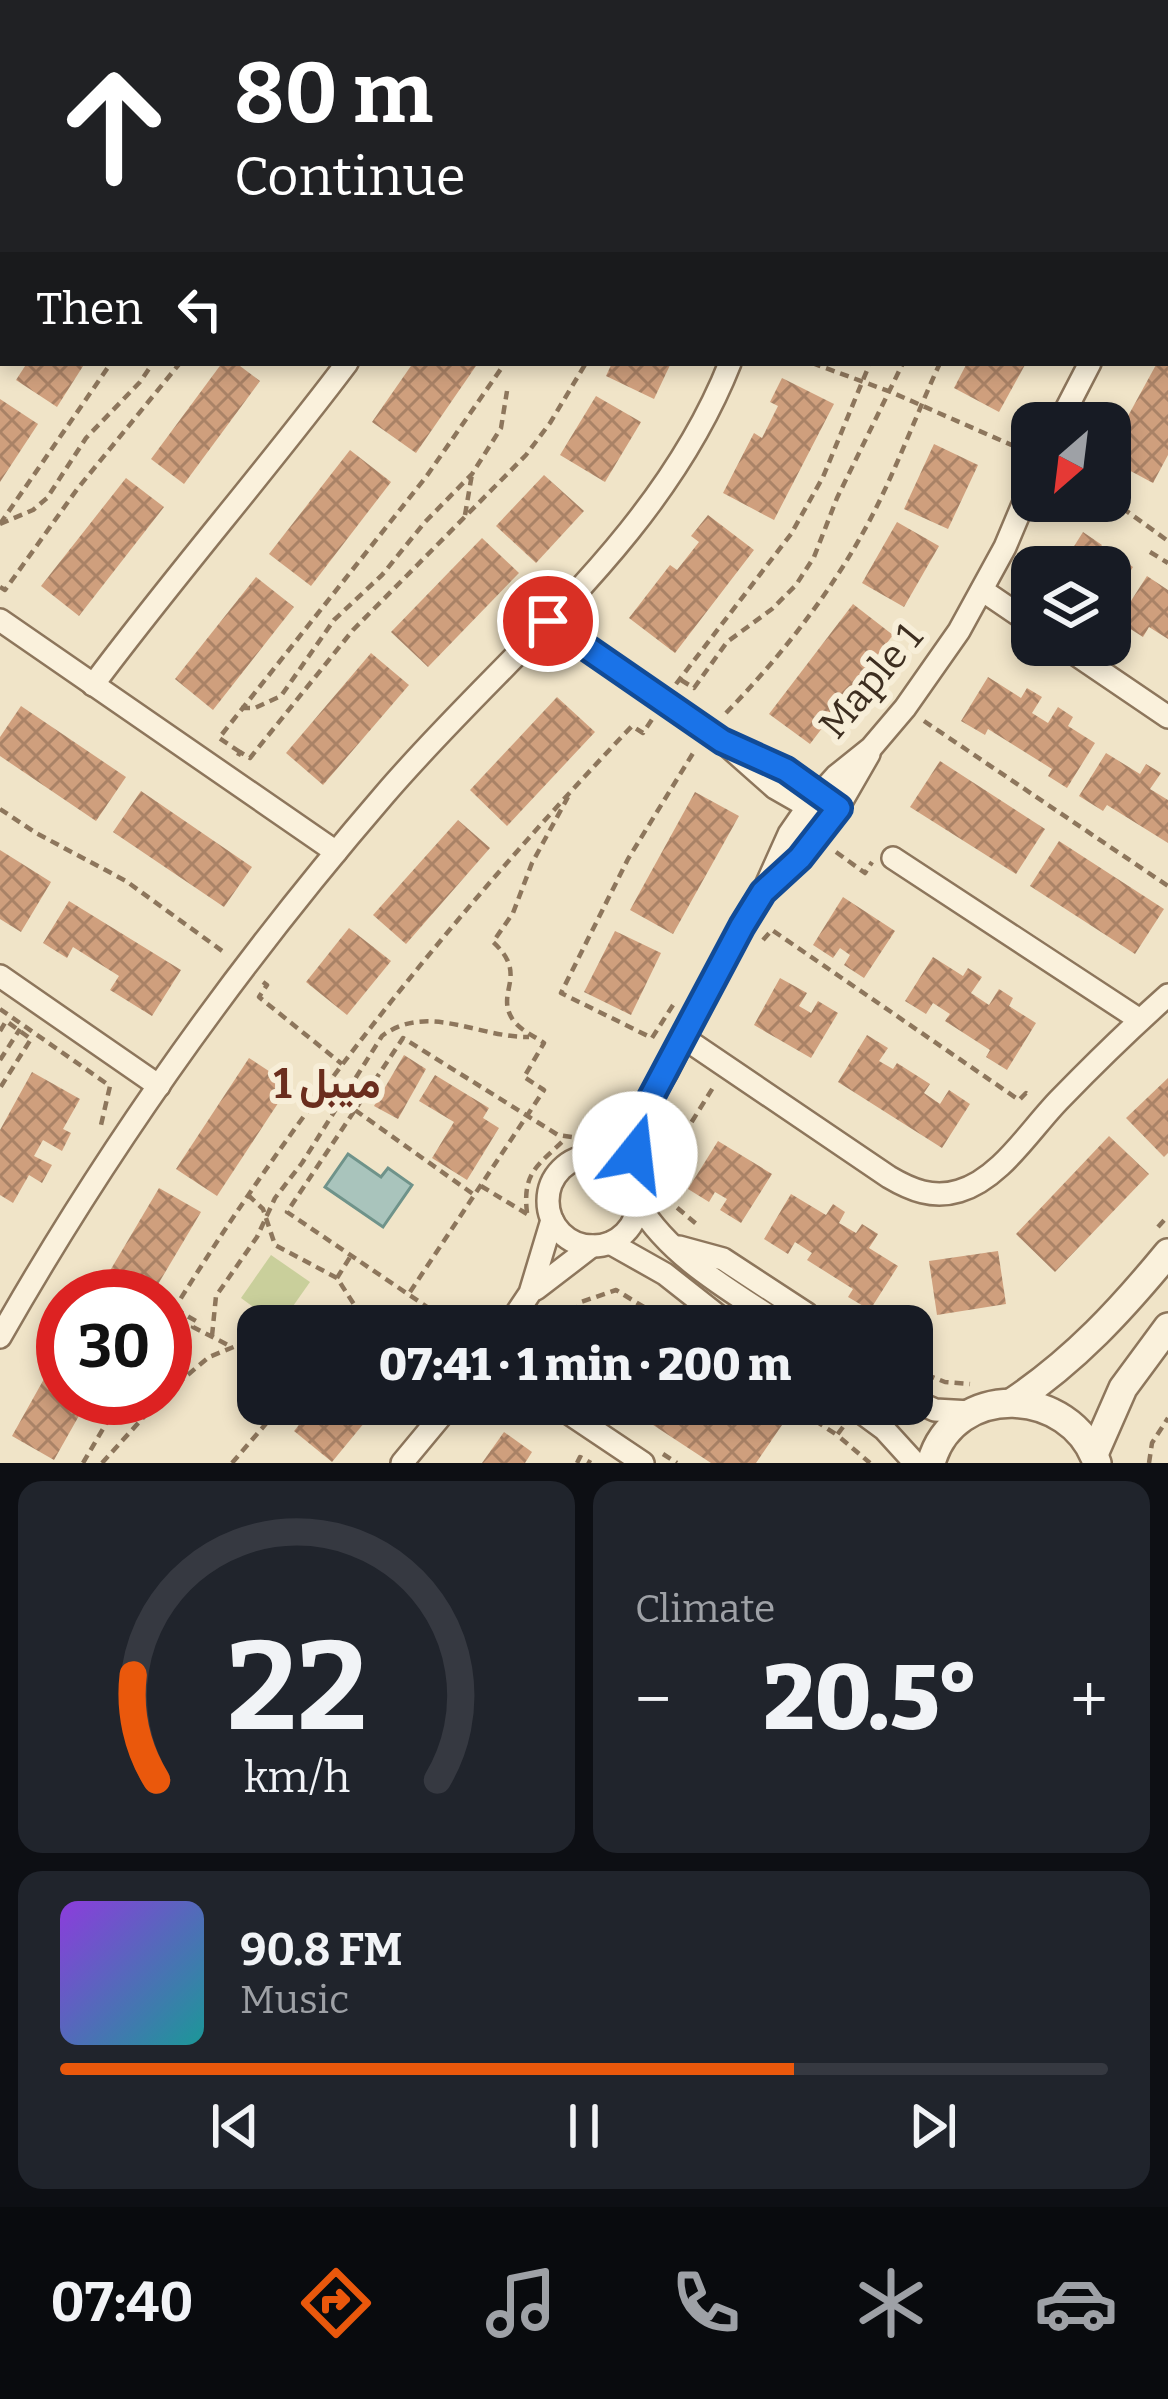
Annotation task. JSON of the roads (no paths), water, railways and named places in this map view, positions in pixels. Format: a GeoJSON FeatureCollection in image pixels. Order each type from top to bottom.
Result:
{"type":"FeatureCollection","features":[{"type":"Feature","properties":{"kind":"street"},"geometry":{"type":"LineString","coordinates":[[93,685],[345,366]]}},
{"type":"Feature","properties":{"kind":"street"},"geometry":{"type":"LineString","coordinates":[[0,1336],[66,1226],[244,968],[439,734],[604,565],[645,515],[697,434],[729,366]]}},
{"type":"Feature","properties":{"kind":"street"},"geometry":{"type":"LineString","coordinates":[[1070,402],[1088,366]]}},
{"type":"Feature","properties":{"kind":"street","name":"Maple 1"},"geometry":{"type":"LineString","coordinates":[[597,1155],[648,1103],[763,892],[789,834],[813,800],[872,748],[905,708],[982,590],[1014,522]]}},
{"type":"Feature","properties":{"kind":"street"},"geometry":{"type":"LineString","coordinates":[[982,590],[1011,610]]}},
{"type":"Feature","properties":{"kind":"street"},"geometry":{"type":"LineString","coordinates":[[0,620],[336,852]]}},
{"type":"Feature","properties":{"kind":"street"},"geometry":{"type":"LineString","coordinates":[[548,621],[722,741],[760,777],[835,815]]}},
{"type":"Feature","properties":{"kind":"street"},"geometry":{"type":"LineString","coordinates":[[1093,666],[1168,717]]}},
{"type":"Feature","properties":{"kind":"street"},"geometry":{"type":"LineString","coordinates":[[763,892],[800,858],[835,815],[872,748]]}},
{"type":"Feature","properties":{"kind":"street"},"geometry":{"type":"LineString","coordinates":[[893,858],[1140,1020]]}},
{"type":"Feature","properties":{"kind":"street"},"geometry":{"type":"LineString","coordinates":[[0,976],[160,1086]]}},
{"type":"Feature","properties":{"kind":"street"},"geometry":{"type":"LineString","coordinates":[[684,1038],[889,1177],[923,1193],[961,1191],[979,1183],[1168,995]]}},
{"type":"Feature","properties":{"kind":"street"},"geometry":{"type":"LineString","coordinates":[[648,1103],[634,1180],[639,1205],[651,1226],[672,1246],[755,1305]]}},
{"type":"Feature","properties":{"kind":"street"},"geometry":{"type":"LineString","coordinates":[[522,1305],[547,1245],[551,1184],[562,1168],[578,1158],[597,1155],[625,1168],[634,1180]]}},
{"type":"Feature","properties":{"kind":"street"},"geometry":{"type":"LineString","coordinates":[[530,1293],[601,1244],[624,1234],[639,1205]]}},
{"type":"Feature","properties":{"kind":"street"},"geometry":{"type":"LineString","coordinates":[[552,1220],[576,1243],[601,1244],[665,1274],[704,1305]]}},
{"type":"Feature","properties":{"kind":"street"},"geometry":{"type":"LineString","coordinates":[[672,1246],[723,1259],[793,1305]]}},
{"type":"Feature","properties":{"kind":"street"},"geometry":{"type":"LineString","coordinates":[[933,1409],[971,1412],[1015,1401],[1070,1362],[1114,1320],[1168,1253]]}},
{"type":"Feature","properties":{"kind":"street"},"geometry":{"type":"LineString","coordinates":[[1096,1458],[1123,1388],[1168,1327]]}},
{"type":"Feature","properties":{"kind":"street"},"geometry":{"type":"LineString","coordinates":[[1015,1401],[1053,1411],[1084,1436],[1096,1458]]}},
{"type":"Feature","properties":{"kind":"street"},"geometry":{"type":"LineString","coordinates":[[931,1463],[950,1429],[971,1412]]}},
{"type":"Feature","properties":{"kind":"street"},"geometry":{"type":"LineString","coordinates":[[403,1463],[434,1425]]}},
{"type":"Feature","properties":{"kind":"street"},"geometry":{"type":"LineString","coordinates":[[586,1425],[643,1463]]}},
{"type":"Feature","properties":{"kind":"street"},"geometry":{"type":"LineString","coordinates":[[879,1425],[915,1463]]}},
{"type":"Feature","properties":{"kind":"water"},"geometry":{"type":"Polygon","coordinates":[[[348,1154],[381,1177],[388,1168],[412,1185],[383,1227],[325,1187],[348,1154]]]}},
{"type":"Feature","properties":{"kind":"district","name":"ميبل 1"},"geometry":{"type":"Point","coordinates":[327,1084]}}]}
